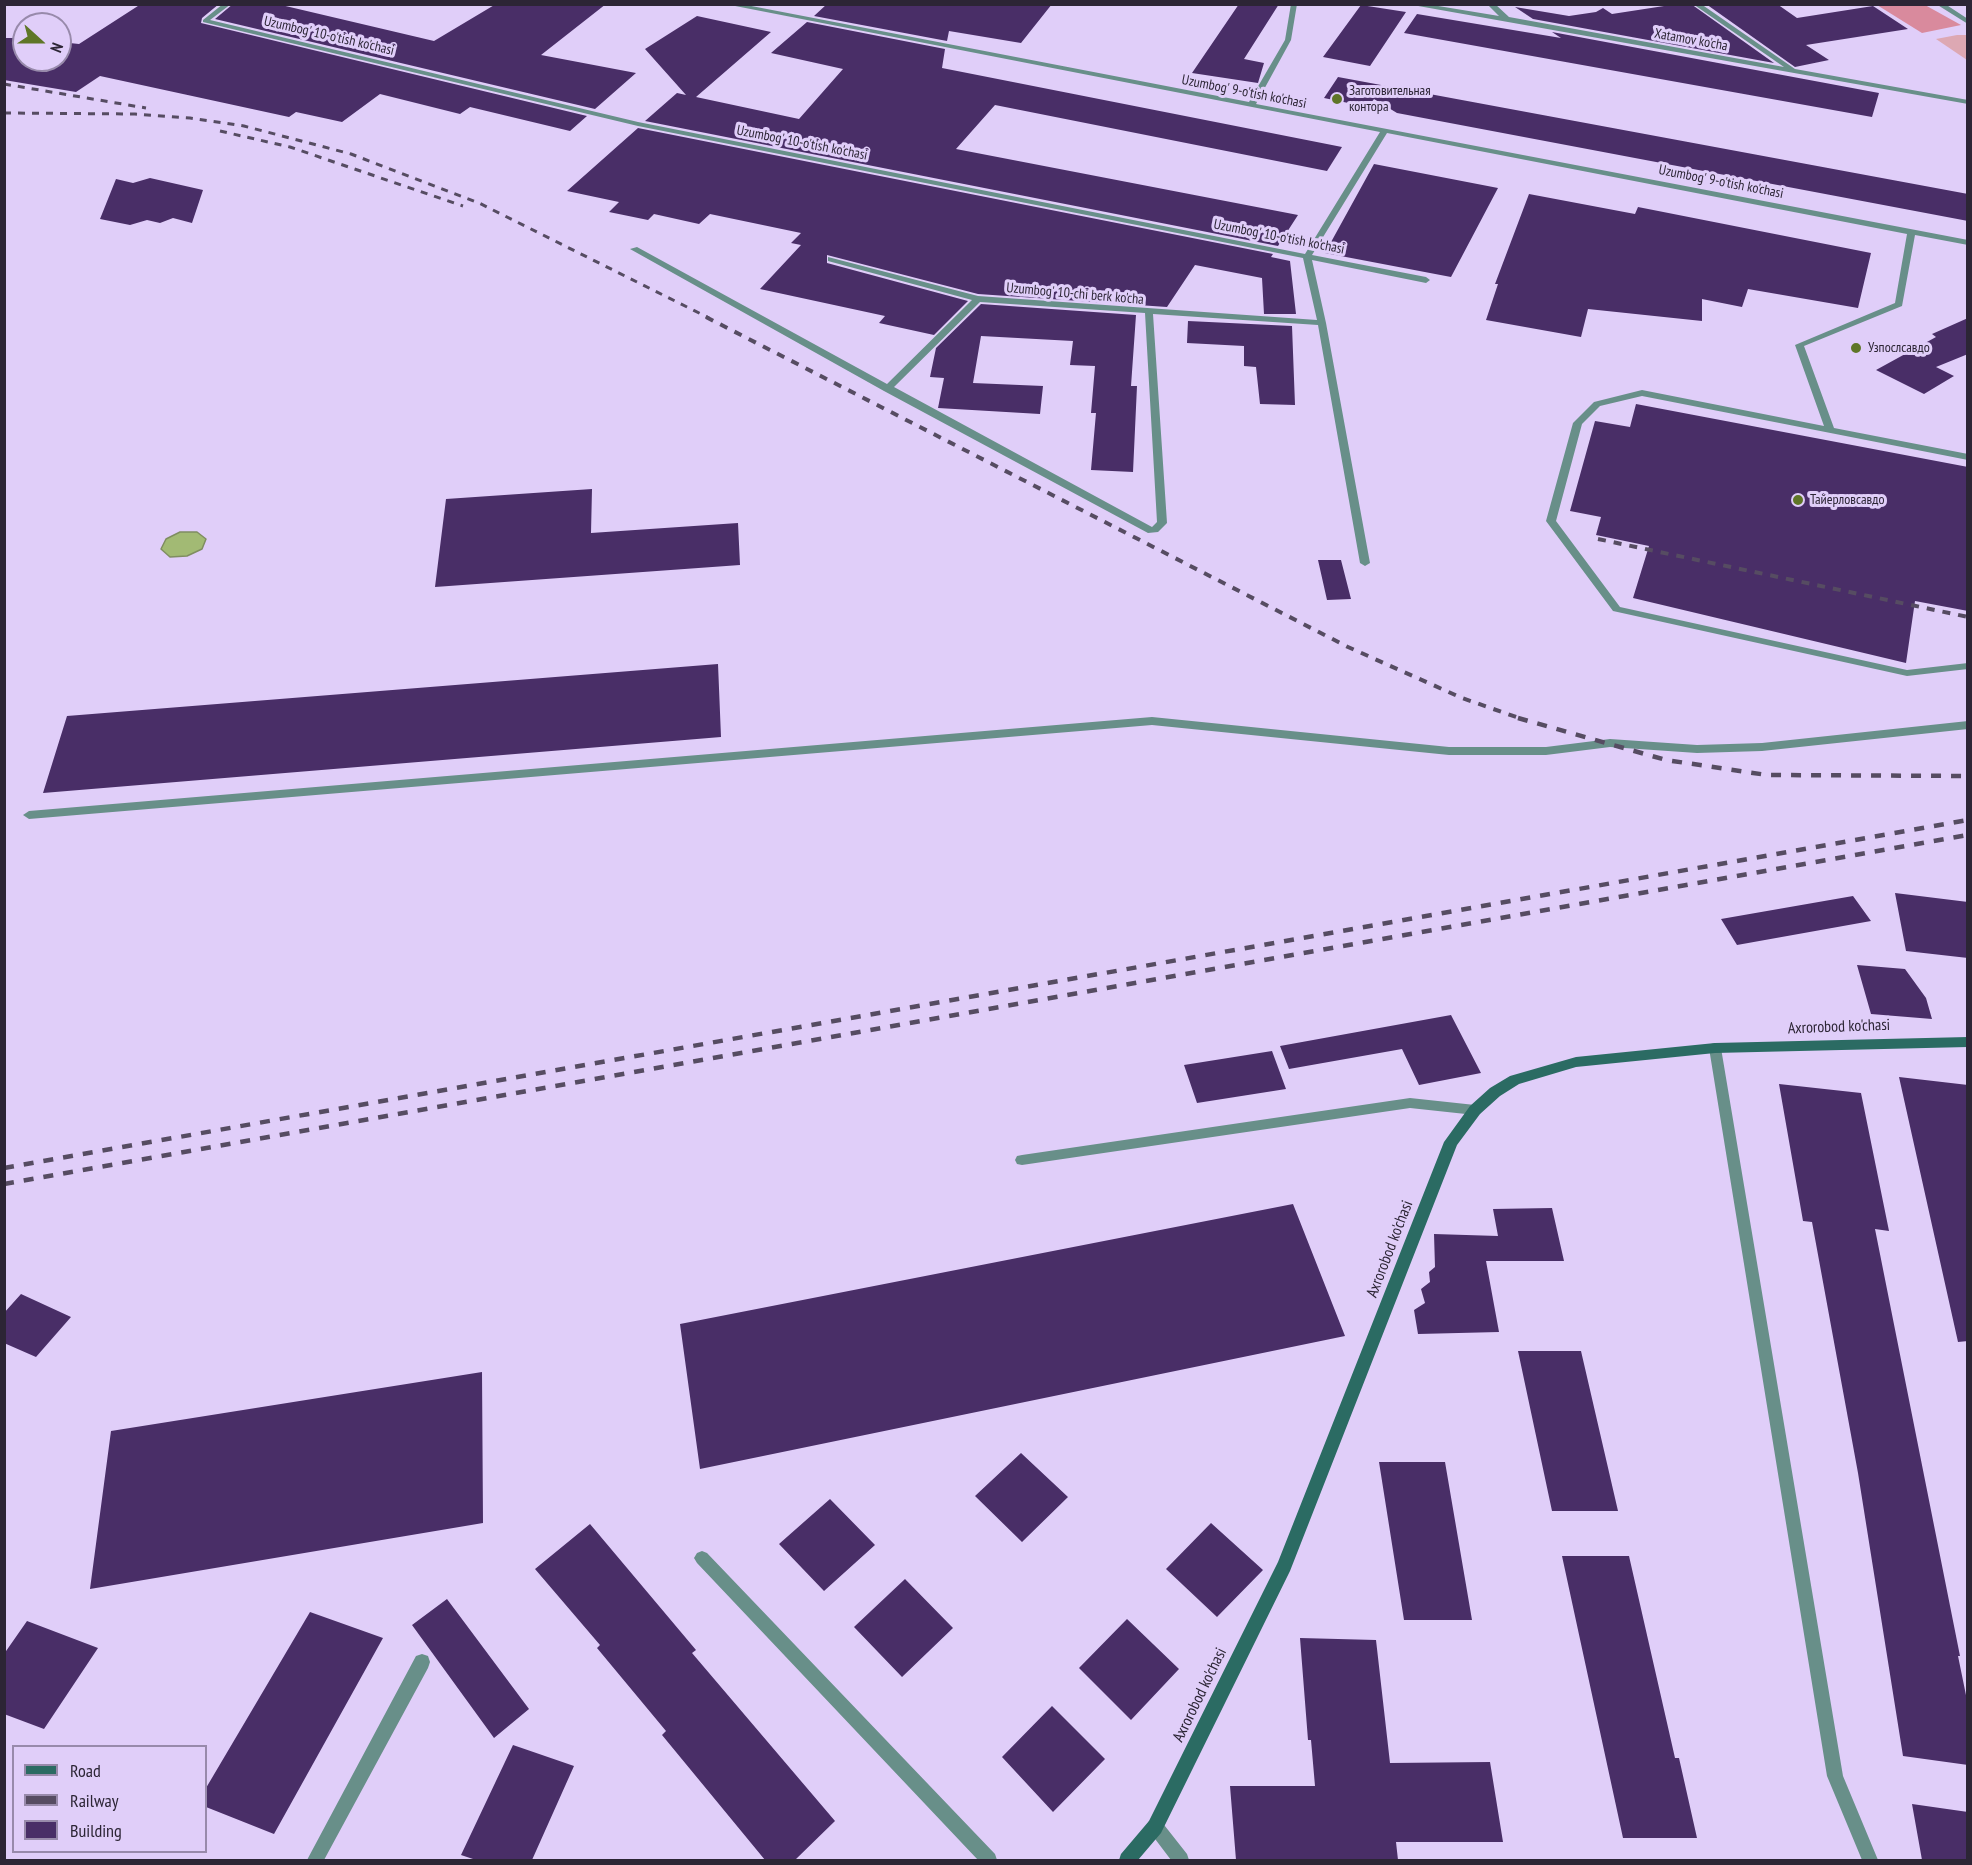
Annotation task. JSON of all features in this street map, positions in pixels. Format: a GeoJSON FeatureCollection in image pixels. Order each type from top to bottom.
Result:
{"type":"FeatureCollection","features":[{"type":"Feature","properties":{"kind":"street","name":"Uzumbog' 10-o'tish ko'chasi"},"geometry":{"type":"LineString","coordinates":[[228,4],[205,21],[638,124],[1426,280]]}},
{"type":"Feature","properties":{"kind":"street","name":"Uzumbog' 9-o'tish ko'chasi"},"geometry":{"type":"LineString","coordinates":[[728,4],[1383,133],[1968,243]]}},
{"type":"Feature","properties":{"kind":"street"},"geometry":{"type":"LineString","coordinates":[[1251,106],[1288,40],[1294,4]]}},
{"type":"Feature","properties":{"kind":"street","name":"Xatamov ko'cha"},"geometry":{"type":"LineString","coordinates":[[1410,4],[1507,19],[1968,102]]}},
{"type":"Feature","properties":{"kind":"street"},"geometry":{"type":"LineString","coordinates":[[1490,4],[1507,19]]}},
{"type":"Feature","properties":{"kind":"street"},"geometry":{"type":"LineString","coordinates":[[1696,4],[1796,72]]}},
{"type":"Feature","properties":{"kind":"street"},"geometry":{"type":"LineString","coordinates":[[1938,4],[1968,22]]}},
{"type":"Feature","properties":{"kind":"street"},"geometry":{"type":"LineString","coordinates":[[1365,563],[1322,323],[1307,256],[1383,133]]}},
{"type":"Feature","properties":{"kind":"street"},"geometry":{"type":"LineString","coordinates":[[1830,429],[1799,345],[1899,304],[1912,231]]}},
{"type":"Feature","properties":{"kind":"street"},"geometry":{"type":"LineString","coordinates":[[634,249],[1139,527],[1155,530],[1162,523],[1149,313]]}},
{"type":"Feature","properties":{"kind":"street","name":"Uzumbog' 10-chi berk ko'cha"},"geometry":{"type":"LineString","coordinates":[[831,259],[978,299],[1149,313],[1322,323]]}},
{"type":"Feature","properties":{"kind":"street"},"geometry":{"type":"LineString","coordinates":[[887,388],[978,299]]}},
{"type":"Feature","properties":{"kind":"street"},"geometry":{"type":"LineString","coordinates":[[1968,457],[1642,393],[1597,404],[1578,423],[1551,521],[1617,609],[1907,673],[1968,666]]}},
{"type":"Feature","properties":{"kind":"street"},"geometry":{"type":"LineString","coordinates":[[30,815],[1152,721],[1449,752],[1546,751],[1610,743],[1697,749],[1762,747],[1968,725]]}},
{"type":"Feature","properties":{"kind":"street","name":"Axrorobod ko'chasi"},"geometry":{"type":"LineString","coordinates":[[1127,1860],[1155,1827],[1284,1566],[1451,1142],[1475,1110],[1495,1092],[1515,1080],[1564,1065],[1715,1048],[1968,1042]]}},
{"type":"Feature","properties":{"kind":"street"},"geometry":{"type":"LineString","coordinates":[[1715,1048],[1835,1776],[1870,1860]]}},
{"type":"Feature","properties":{"kind":"street"},"geometry":{"type":"LineString","coordinates":[[1022,1160],[1410,1103],[1475,1110]]}},
{"type":"Feature","properties":{"kind":"street"},"geometry":{"type":"LineString","coordinates":[[702,1558],[989,1860]]}},
{"type":"Feature","properties":{"kind":"street"},"geometry":{"type":"LineString","coordinates":[[315,1860],[422,1662]]}},
{"type":"Feature","properties":{"kind":"street"},"geometry":{"type":"LineString","coordinates":[[1155,1827],[1181,1860]]}},
{"type":"Feature","properties":{"kind":"shaded area"},"geometry":{"type":"Polygon","coordinates":[[[1877,5],[1925,5],[1961,25],[1922,33],[1877,5]]]}},
{"type":"Feature","properties":{"kind":"shaded area"},"geometry":{"type":"Polygon","coordinates":[[[1967,35],[1967,60],[1936,39],[1967,35]]]}},
{"type":"Feature","properties":{"kind":"shaded area"},"geometry":{"type":"Polygon","coordinates":[[[180,532],[197,532],[206,539],[202,549],[187,556],[170,557],[161,549],[166,539],[180,532]]]}},
{"type":"Feature","properties":{"kind":"building"},"geometry":{"type":"Polygon","coordinates":[[[141,4],[219,4],[202,18],[201,23],[587,116],[570,131],[470,107],[460,114],[380,94],[342,122],[296,112],[289,117],[100,76],[76,92],[4,80],[4,38],[12,38],[12,72],[72,72],[72,43],[79,44],[141,4]]]}},
{"type":"Feature","properties":{"kind":"building"},"geometry":{"type":"Polygon","coordinates":[[[233,4],[277,4],[434,41],[496,4],[606,4],[541,55],[636,73],[595,109],[215,19],[233,4]]]}},
{"type":"Feature","properties":{"kind":"building"},"geometry":{"type":"Polygon","coordinates":[[[827,4],[1052,4],[1021,43],[949,31],[947,41],[814,16],[827,4]]]}},
{"type":"Feature","properties":{"kind":"building"},"geometry":{"type":"Polygon","coordinates":[[[1239,4],[1279,4],[1244,59],[1264,63],[1258,83],[1192,73],[1239,4]]]}},
{"type":"Feature","properties":{"kind":"building"},"geometry":{"type":"Polygon","coordinates":[[[1691,4],[1774,63],[1533,19],[1515,7],[1569,16],[1596,12],[1603,8],[1612,14],[1691,4]]]}},
{"type":"Feature","properties":{"kind":"building"},"geometry":{"type":"Polygon","coordinates":[[[1706,4],[1777,4],[1797,18],[1873,6],[1908,29],[1806,45],[1829,60],[1795,67],[1706,4]]]}},
{"type":"Feature","properties":{"kind":"building"},"geometry":{"type":"Polygon","coordinates":[[[1361,5],[1406,12],[1370,66],[1323,57],[1361,5]]]}},
{"type":"Feature","properties":{"kind":"building"},"geometry":{"type":"Polygon","coordinates":[[[1417,14],[1561,38],[1552,32],[1879,93],[1872,117],[1404,33],[1417,14]]]}},
{"type":"Feature","properties":{"kind":"building"},"geometry":{"type":"Polygon","coordinates":[[[697,16],[771,32],[696,97],[799,119],[843,69],[771,53],[807,22],[945,49],[942,68],[1342,147],[1327,171],[995,105],[956,149],[1298,215],[1278,246],[645,121],[677,93],[686,95],[645,49],[697,16]]]}},
{"type":"Feature","properties":{"kind":"building"},"geometry":{"type":"Polygon","coordinates":[[[1338,77],[1968,194],[1968,221],[1397,113],[1374,99],[1368,107],[1324,98],[1338,77]]]}},
{"type":"Feature","properties":{"kind":"building"},"geometry":{"type":"Polygon","coordinates":[[[638,128],[1273,254],[1271,257],[1290,261],[1296,314],[1264,314],[1262,278],[1195,265],[1167,307],[978,294],[827,255],[827,263],[968,301],[934,335],[879,323],[885,316],[760,289],[801,245],[791,243],[801,233],[710,214],[699,224],[654,214],[648,220],[609,212],[619,202],[567,191],[638,128]]]}},
{"type":"Feature","properties":{"kind":"building"},"geometry":{"type":"Polygon","coordinates":[[[1374,164],[1498,188],[1451,277],[1325,253],[1374,164]]]}},
{"type":"Feature","properties":{"kind":"building"},"geometry":{"type":"Polygon","coordinates":[[[150,178],[203,190],[192,223],[173,218],[160,223],[147,220],[130,225],[100,219],[116,179],[133,183],[150,178]]]}},
{"type":"Feature","properties":{"kind":"building"},"geometry":{"type":"Polygon","coordinates":[[[1529,194],[1635,214],[1638,207],[1871,253],[1858,308],[1748,289],[1742,307],[1702,299],[1702,321],[1588,309],[1581,337],[1486,320],[1498,284],[1495,284],[1529,194]]]}},
{"type":"Feature","properties":{"kind":"building"},"geometry":{"type":"Polygon","coordinates":[[[981,304],[1136,315],[1131,386],[1137,386],[1133,472],[1091,470],[1096,413],[1091,413],[1095,366],[1070,365],[1073,341],[981,336],[973,383],[1043,386],[1040,414],[938,408],[944,378],[930,377],[936,348],[981,304]]]}},
{"type":"Feature","properties":{"kind":"building"},"geometry":{"type":"Polygon","coordinates":[[[1968,318],[1968,354],[1936,367],[1954,376],[1924,394],[1876,370],[1936,337],[1932,334],[1968,318]]]}},
{"type":"Feature","properties":{"kind":"building"},"geometry":{"type":"Polygon","coordinates":[[[1188,321],[1292,326],[1295,405],[1260,404],[1256,367],[1244,366],[1244,346],[1187,343],[1188,321]]]}},
{"type":"Feature","properties":{"kind":"building"},"geometry":{"type":"Polygon","coordinates":[[[1636,404],[1968,467],[1968,611],[1915,601],[1906,663],[1633,598],[1649,546],[1596,535],[1601,517],[1570,511],[1595,421],[1630,427],[1636,404]]]}},
{"type":"Feature","properties":{"kind":"building"},"geometry":{"type":"Polygon","coordinates":[[[592,489],[591,533],[738,523],[740,565],[435,587],[446,499],[592,489]]]}},
{"type":"Feature","properties":{"kind":"building"},"geometry":{"type":"Polygon","coordinates":[[[1318,560],[1341,560],[1351,599],[1327,600],[1318,560]]]}},
{"type":"Feature","properties":{"kind":"building"},"geometry":{"type":"Polygon","coordinates":[[[718,664],[721,737],[43,793],[67,716],[718,664]]]}},
{"type":"Feature","properties":{"kind":"building"},"geometry":{"type":"Polygon","coordinates":[[[1895,893],[1968,902],[1968,958],[1906,951],[1895,893]]]}},
{"type":"Feature","properties":{"kind":"building"},"geometry":{"type":"Polygon","coordinates":[[[1853,896],[1871,921],[1737,945],[1721,919],[1853,896]]]}},
{"type":"Feature","properties":{"kind":"building"},"geometry":{"type":"Polygon","coordinates":[[[1857,965],[1905,969],[1926,998],[1932,1019],[1871,1014],[1857,965]]]}},
{"type":"Feature","properties":{"kind":"building"},"geometry":{"type":"Polygon","coordinates":[[[1451,1015],[1481,1073],[1419,1085],[1402,1049],[1289,1069],[1280,1046],[1451,1015]]]}},
{"type":"Feature","properties":{"kind":"building"},"geometry":{"type":"Polygon","coordinates":[[[1272,1051],[1286,1089],[1197,1103],[1184,1065],[1272,1051]]]}},
{"type":"Feature","properties":{"kind":"building"},"geometry":{"type":"Polygon","coordinates":[[[1899,1077],[1968,1085],[1968,1341],[1958,1342],[1899,1077]]]}},
{"type":"Feature","properties":{"kind":"building"},"geometry":{"type":"Polygon","coordinates":[[[1779,1084],[1861,1093],[1889,1231],[1875,1229],[1968,1705],[1968,1765],[1903,1756],[1858,1473],[1812,1222],[1803,1221],[1779,1084]]]}},
{"type":"Feature","properties":{"kind":"building"},"geometry":{"type":"Polygon","coordinates":[[[1293,1204],[1345,1336],[700,1469],[680,1324],[1293,1204]]]}},
{"type":"Feature","properties":{"kind":"building"},"geometry":{"type":"Polygon","coordinates":[[[1552,1208],[1564,1261],[1486,1261],[1499,1332],[1418,1334],[1414,1310],[1425,1303],[1421,1289],[1430,1282],[1429,1272],[1435,1267],[1434,1234],[1498,1236],[1493,1209],[1552,1208]]]}},
{"type":"Feature","properties":{"kind":"building"},"geometry":{"type":"Polygon","coordinates":[[[21,1294],[71,1317],[36,1357],[4,1343],[4,1313],[21,1294]]]}},
{"type":"Feature","properties":{"kind":"building"},"geometry":{"type":"Polygon","coordinates":[[[1518,1351],[1581,1351],[1618,1511],[1552,1511],[1518,1351]]]}},
{"type":"Feature","properties":{"kind":"building"},"geometry":{"type":"Polygon","coordinates":[[[482,1372],[483,1523],[90,1589],[111,1431],[482,1372]]]}},
{"type":"Feature","properties":{"kind":"building"},"geometry":{"type":"Polygon","coordinates":[[[1021,1453],[1068,1497],[1022,1542],[975,1496],[1021,1453]]]}},
{"type":"Feature","properties":{"kind":"building"},"geometry":{"type":"Polygon","coordinates":[[[1379,1462],[1445,1462],[1472,1620],[1404,1620],[1379,1462]]]}},
{"type":"Feature","properties":{"kind":"building"},"geometry":{"type":"Polygon","coordinates":[[[830,1499],[875,1545],[824,1591],[779,1544],[830,1499]]]}},
{"type":"Feature","properties":{"kind":"building"},"geometry":{"type":"Polygon","coordinates":[[[1211,1523],[1263,1570],[1217,1617],[1166,1569],[1211,1523]]]}},
{"type":"Feature","properties":{"kind":"building"},"geometry":{"type":"Polygon","coordinates":[[[590,1524],[696,1650],[692,1653],[835,1821],[795,1860],[765,1860],[662,1735],[666,1731],[597,1648],[600,1645],[535,1569],[590,1524]]]}},
{"type":"Feature","properties":{"kind":"building"},"geometry":{"type":"Polygon","coordinates":[[[1562,1556],[1629,1556],[1675,1758],[1679,1758],[1697,1838],[1623,1838],[1562,1556]]]}},
{"type":"Feature","properties":{"kind":"building"},"geometry":{"type":"Polygon","coordinates":[[[905,1579],[953,1628],[902,1677],[854,1627],[905,1579]]]}},
{"type":"Feature","properties":{"kind":"building"},"geometry":{"type":"Polygon","coordinates":[[[447,1599],[529,1709],[494,1738],[412,1625],[447,1599]]]}},
{"type":"Feature","properties":{"kind":"building"},"geometry":{"type":"Polygon","coordinates":[[[310,1612],[383,1638],[274,1834],[207,1807],[207,1786],[310,1612]]]}},
{"type":"Feature","properties":{"kind":"building"},"geometry":{"type":"Polygon","coordinates":[[[1127,1619],[1179,1669],[1131,1720],[1079,1668],[1127,1619]]]}},
{"type":"Feature","properties":{"kind":"building"},"geometry":{"type":"Polygon","coordinates":[[[27,1621],[98,1648],[44,1729],[4,1714],[4,1654],[27,1621]]]}},
{"type":"Feature","properties":{"kind":"building"},"geometry":{"type":"Polygon","coordinates":[[[1300,1638],[1376,1640],[1390,1763],[1490,1762],[1503,1842],[1396,1842],[1398,1860],[1236,1860],[1230,1786],[1315,1786],[1311,1740],[1308,1740],[1300,1638]]]}},
{"type":"Feature","properties":{"kind":"building"},"geometry":{"type":"Polygon","coordinates":[[[1052,1706],[1105,1759],[1053,1812],[1002,1757],[1052,1706]]]}},
{"type":"Feature","properties":{"kind":"building"},"geometry":{"type":"Polygon","coordinates":[[[513,1745],[574,1766],[532,1860],[476,1860],[461,1855],[513,1745]]]}},
{"type":"Feature","properties":{"kind":"building"},"geometry":{"type":"Polygon","coordinates":[[[1912,1804],[1968,1812],[1968,1860],[1922,1860],[1912,1804]]]}},
{"type":"Feature","properties":{"kind":"railway"},"geometry":{"type":"LineString","coordinates":[[4,84],[146,108]]}},
{"type":"Feature","properties":{"kind":"railway"},"geometry":{"type":"LineString","coordinates":[[4,113],[135,114],[190,118],[244,126],[351,154],[479,203],[709,318]]}},
{"type":"Feature","properties":{"kind":"railway"},"geometry":{"type":"LineString","coordinates":[[220,131],[290,147],[463,206]]}},
{"type":"Feature","properties":{"kind":"railway"},"geometry":{"type":"LineString","coordinates":[[706,317],[1348,647],[1462,698],[1522,719]]}},
{"type":"Feature","properties":{"kind":"railway"},"geometry":{"type":"LineString","coordinates":[[1598,539],[1968,617]]}},
{"type":"Feature","properties":{"kind":"railway"},"geometry":{"type":"LineString","coordinates":[[1518,718],[1666,760],[1767,775],[1968,776]]}},
{"type":"Feature","properties":{"kind":"railway"},"geometry":{"type":"LineString","coordinates":[[4,1168],[1968,820]]}},
{"type":"Feature","properties":{"kind":"railway"},"geometry":{"type":"LineString","coordinates":[[4,1184],[1968,835]]}},
{"type":"Feature","properties":{"kind":"place","name":"Заготовительная контора"},"geometry":{"type":"Point","coordinates":[1337,99]}},
{"type":"Feature","properties":{"kind":"place","name":"Узпослсавдо"},"geometry":{"type":"Point","coordinates":[1856,348]}},
{"type":"Feature","properties":{"kind":"place","name":"Тайерловсавдо"},"geometry":{"type":"Point","coordinates":[1798,500]}}]}
